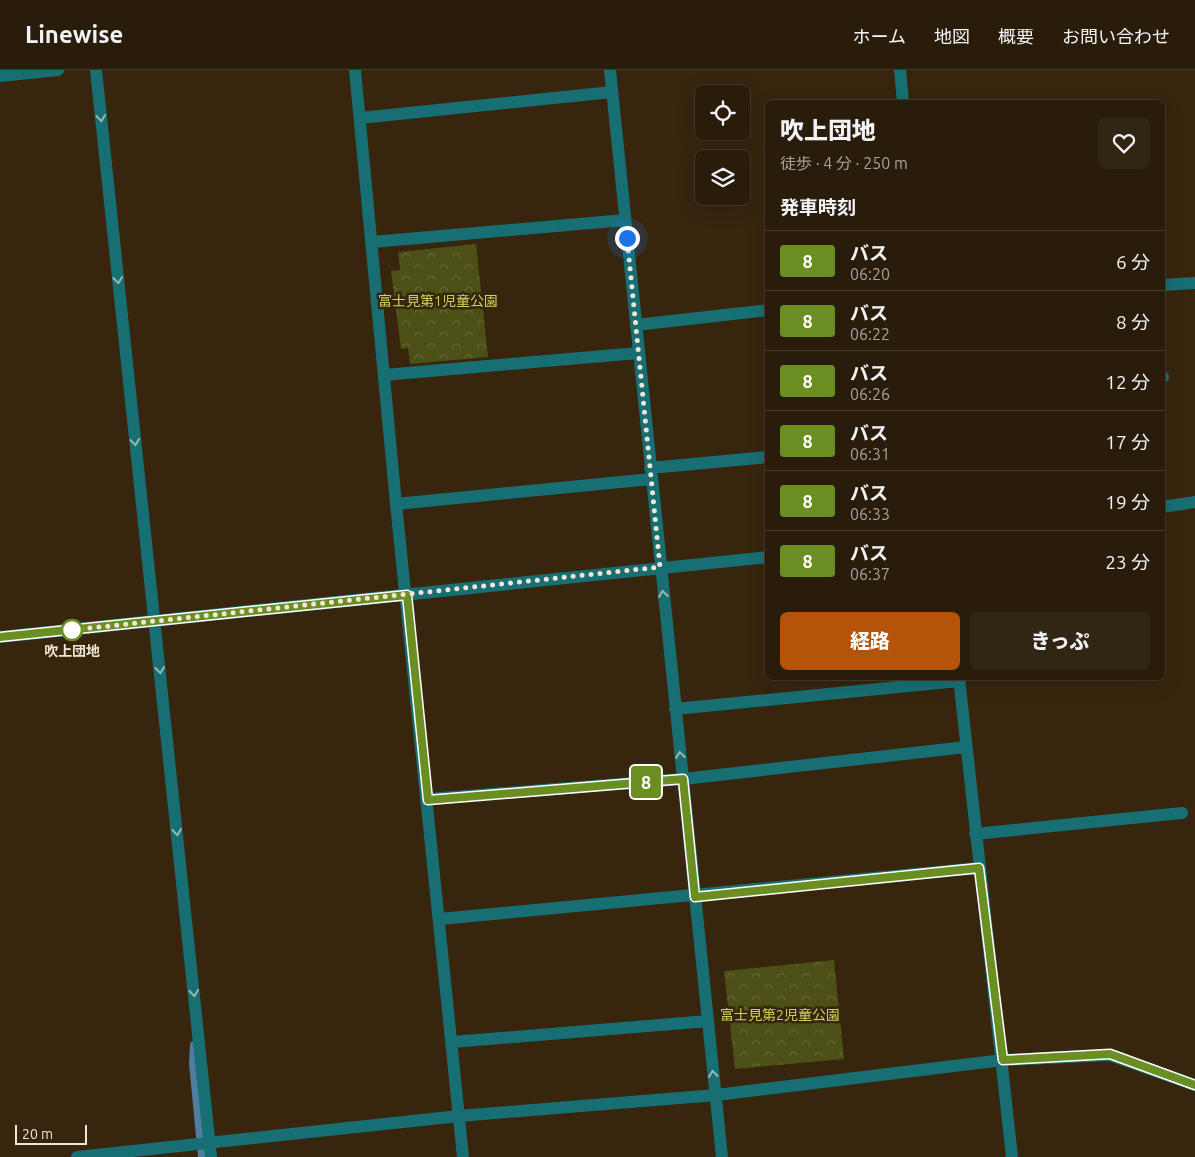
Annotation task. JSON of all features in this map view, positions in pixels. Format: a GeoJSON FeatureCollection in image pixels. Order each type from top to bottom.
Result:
{"type":"FeatureCollection","features":[{"type":"Feature","properties":{"kind":"street"},"geometry":{"type":"LineString","coordinates":[[0,76],[58,70]]}},
{"type":"Feature","properties":{"kind":"street"},"geometry":{"type":"LineString","coordinates":[[96,70],[211,1157]]}},
{"type":"Feature","properties":{"kind":"street"},"geometry":{"type":"LineString","coordinates":[[354,70],[396,504],[407,595],[463,1157]]}},
{"type":"Feature","properties":{"kind":"street"},"geometry":{"type":"LineString","coordinates":[[610,70],[650,474],[722,1157]]}},
{"type":"Feature","properties":{"kind":"street"},"geometry":{"type":"LineString","coordinates":[[900,70],[903,100]]}},
{"type":"Feature","properties":{"kind":"street"},"geometry":{"type":"LineString","coordinates":[[360,118],[612,92]]}},
{"type":"Feature","properties":{"kind":"street"},"geometry":{"type":"LineString","coordinates":[[372,242],[625,220]]}},
{"type":"Feature","properties":{"kind":"street"},"geometry":{"type":"LineString","coordinates":[[1165,285],[1195,282]]}},
{"type":"Feature","properties":{"kind":"street"},"geometry":{"type":"LineString","coordinates":[[636,324],[765,310]]}},
{"type":"Feature","properties":{"kind":"street"},"geometry":{"type":"LineString","coordinates":[[384,375],[638,354]]}},
{"type":"Feature","properties":{"kind":"street"},"geometry":{"type":"LineString","coordinates":[[396,504],[650,474],[765,457]]}},
{"type":"Feature","properties":{"kind":"street"},"geometry":{"type":"LineString","coordinates":[[1165,507],[1195,502]]}},
{"type":"Feature","properties":{"kind":"street"},"geometry":{"type":"LineString","coordinates":[[0,637],[765,557]]}},
{"type":"Feature","properties":{"kind":"street"},"geometry":{"type":"LineString","coordinates":[[675,708],[949,680]]}},
{"type":"Feature","properties":{"kind":"street"},"geometry":{"type":"LineString","coordinates":[[959,680],[975,834],[1003,1060],[1012,1157]]}},
{"type":"Feature","properties":{"kind":"street"},"geometry":{"type":"LineString","coordinates":[[428,800],[683,779],[966,747]]}},
{"type":"Feature","properties":{"kind":"street"},"geometry":{"type":"LineString","coordinates":[[975,834],[1182,813]]}},
{"type":"Feature","properties":{"kind":"street"},"geometry":{"type":"LineString","coordinates":[[440,919],[695,897],[979,868]]}},
{"type":"Feature","properties":{"kind":"street"},"geometry":{"type":"LineString","coordinates":[[452,1042],[708,1021]]}},
{"type":"Feature","properties":{"kind":"street"},"geometry":{"type":"LineString","coordinates":[[77,1157],[459,1116],[716,1096],[1003,1060],[1110,1054],[1195,1085]]}},
{"type":"Feature","properties":{"kind":"green space","name":"富士見第1児童公園"},"geometry":{"type":"Polygon","coordinates":[[[476,244],[488,357],[410,364],[408,348],[401,349],[391,271],[400,270],[398,252],[476,244]]]}},
{"type":"Feature","properties":{"kind":"green space","name":"富士見第2児童公園"},"geometry":{"type":"Polygon","coordinates":[[[834,960],[844,1059],[735,1069],[724,971],[834,960]]]}},
{"type":"Feature","properties":{"kind":"waterway"},"geometry":{"type":"LineString","coordinates":[[194,1045],[193,1063],[202,1157]]}},
{"type":"Feature","properties":{"kind":"bus line","name":"8"},"geometry":{"type":"LineString","coordinates":[[0,637],[407,595],[428,800],[683,779],[695,897],[979,868],[1003,1060],[1110,1054],[1195,1085]]}},
{"type":"Feature","properties":{"kind":"place","name":"吹上団地"},"geometry":{"type":"Point","coordinates":[72,630]}},
{"type":"Feature","properties":{"kind":"route"},"geometry":{"type":"LineString","coordinates":[[72,630],[660,567],[627,238]]}}]}
